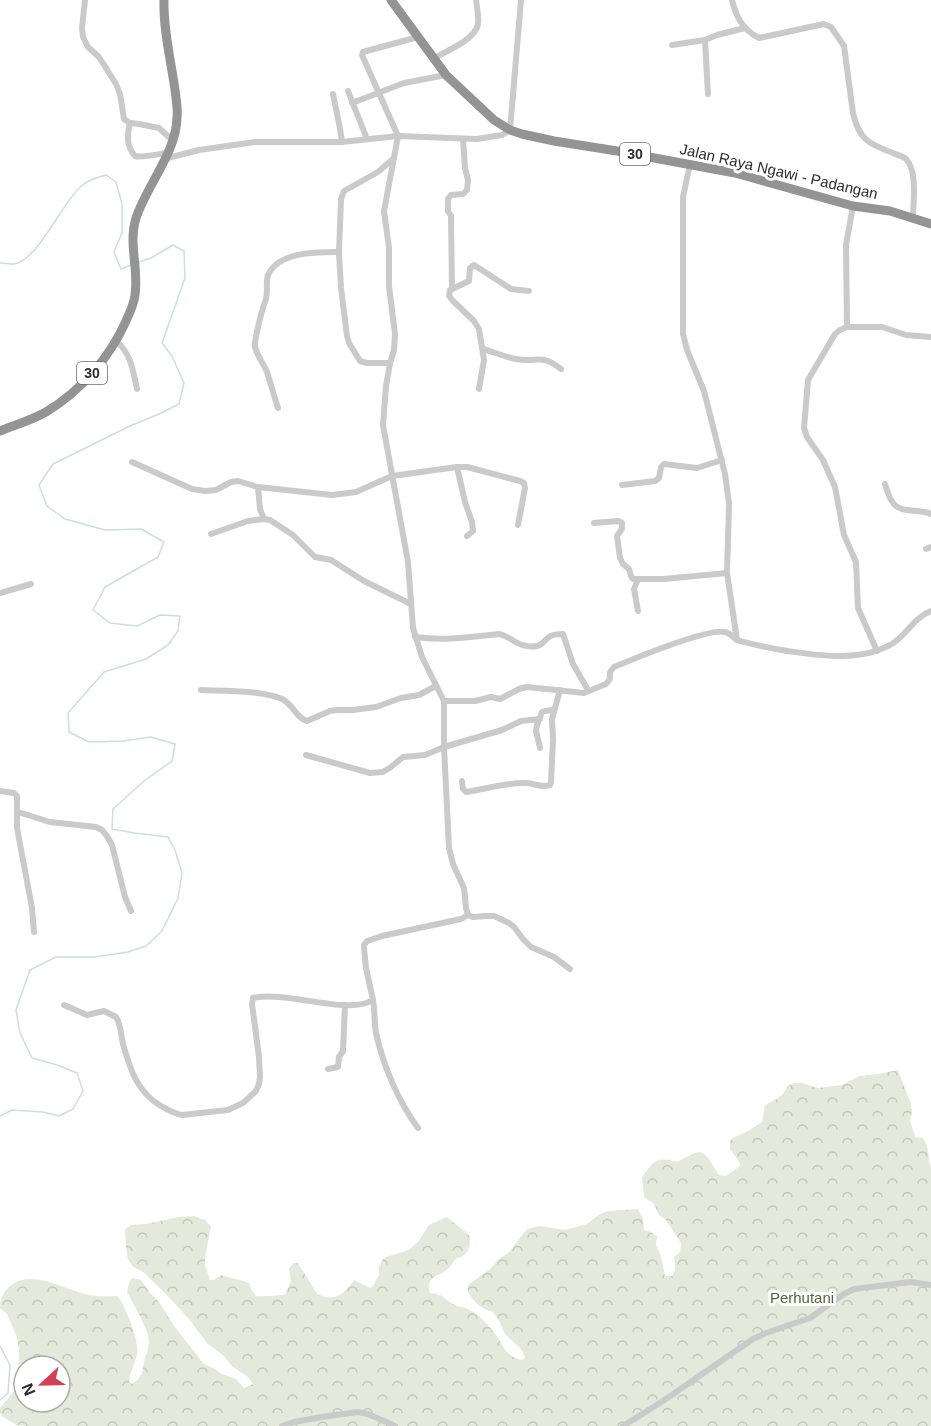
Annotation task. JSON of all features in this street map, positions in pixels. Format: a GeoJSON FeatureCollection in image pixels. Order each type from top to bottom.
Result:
{"type":"FeatureCollection","features":[{"type":"Feature","properties":{"kind":"highway","name":"30"},"geometry":{"type":"LineString","coordinates":[[0,431],[46,412],[88,378],[101,364],[116,341],[131,310],[135,298],[132,252],[136,218],[173,141],[177,124],[163,0]]}},
{"type":"Feature","properties":{"kind":"highway","name":"Jalan Raya Ngawi - Padangan"},"geometry":{"type":"LineString","coordinates":[[391,0],[446,75],[494,120],[510,130],[554,141],[690,164],[759,179],[853,206],[890,211],[931,224]]}},
{"type":"Feature","properties":{"kind":"street"},"geometry":{"type":"LineString","coordinates":[[86,0],[83,37],[116,84],[126,121],[159,128],[173,141]]}},
{"type":"Feature","properties":{"kind":"street"},"geometry":{"type":"LineString","coordinates":[[434,58],[476,32],[478,19],[476,0]]}},
{"type":"Feature","properties":{"kind":"street"},"geometry":{"type":"LineString","coordinates":[[130,123],[128,140],[131,150],[138,157],[166,156],[255,142],[342,142],[398,136],[485,139],[505,134],[510,130],[521,0]]}},
{"type":"Feature","properties":{"kind":"street"},"geometry":{"type":"LineString","coordinates":[[732,0],[737,16],[745,28],[759,38],[824,24],[831,27],[844,46],[853,112],[862,136],[871,144],[906,159],[911,169],[914,185],[913,219]]}},
{"type":"Feature","properties":{"kind":"street"},"geometry":{"type":"LineString","coordinates":[[672,45],[745,28]]}},
{"type":"Feature","properties":{"kind":"street"},"geometry":{"type":"LineString","coordinates":[[418,37],[362,53],[398,136],[384,216],[389,248],[388,286],[395,340],[386,386],[383,419],[408,562],[415,637],[444,701],[449,848],[454,868],[464,888],[468,915],[473,918],[494,916],[509,923],[531,947],[554,957],[570,969]]}},
{"type":"Feature","properties":{"kind":"street"},"geometry":{"type":"LineString","coordinates":[[705,39],[708,94]]}},
{"type":"Feature","properties":{"kind":"street"},"geometry":{"type":"LineString","coordinates":[[352,103],[413,81],[446,75]]}},
{"type":"Feature","properties":{"kind":"street"},"geometry":{"type":"LineString","coordinates":[[348,91],[367,139]]}},
{"type":"Feature","properties":{"kind":"street"},"geometry":{"type":"LineString","coordinates":[[333,94],[342,142]]}},
{"type":"Feature","properties":{"kind":"street"},"geometry":{"type":"LineString","coordinates":[[463,139],[467,190],[464,194],[452,195],[448,199],[448,211],[451,216],[452,288],[449,293],[450,298],[477,324],[483,349],[483,368],[479,389]]}},
{"type":"Feature","properties":{"kind":"street"},"geometry":{"type":"LineString","coordinates":[[390,363],[360,361],[349,343],[341,288],[339,252],[341,199],[344,191],[378,172],[394,158]]}},
{"type":"Feature","properties":{"kind":"street"},"geometry":{"type":"LineString","coordinates":[[690,164],[683,197],[683,334],[687,350],[701,381],[722,460],[729,504],[727,573],[737,640]]}},
{"type":"Feature","properties":{"kind":"street"},"geometry":{"type":"LineString","coordinates":[[847,327],[846,245],[853,206]]}},
{"type":"Feature","properties":{"kind":"street"},"geometry":{"type":"LineString","coordinates":[[278,408],[267,371],[255,345],[267,298],[269,274],[275,266],[295,255],[309,252],[339,252]]}},
{"type":"Feature","properties":{"kind":"street"},"geometry":{"type":"LineString","coordinates":[[452,288],[470,281],[470,268],[474,265],[511,290],[529,291]]}},
{"type":"Feature","properties":{"kind":"street"},"geometry":{"type":"LineString","coordinates":[[876,651],[858,608],[856,562],[844,535],[836,487],[804,428],[808,381],[836,334],[847,327],[882,327],[906,335],[931,337]]}},
{"type":"Feature","properties":{"kind":"street"},"geometry":{"type":"LineString","coordinates":[[116,341],[128,357],[137,389]]}},
{"type":"Feature","properties":{"kind":"street"},"geometry":{"type":"LineString","coordinates":[[483,349],[518,359],[546,360],[561,369]]}},
{"type":"Feature","properties":{"kind":"street"},"geometry":{"type":"LineString","coordinates":[[622,485],[655,481],[659,478],[661,467],[664,464],[697,468],[722,460]]}},
{"type":"Feature","properties":{"kind":"street"},"geometry":{"type":"LineString","coordinates":[[132,462],[192,489],[209,492],[234,481],[258,487],[332,495],[356,492],[392,476],[467,467],[524,483],[518,525]]}},
{"type":"Feature","properties":{"kind":"street"},"geometry":{"type":"LineString","coordinates":[[457,467],[472,526],[472,531],[467,536]]}},
{"type":"Feature","properties":{"kind":"street"},"geometry":{"type":"LineString","coordinates":[[885,484],[897,507],[931,514]]}},
{"type":"Feature","properties":{"kind":"street"},"geometry":{"type":"LineString","coordinates":[[258,487],[260,509],[264,519]]}},
{"type":"Feature","properties":{"kind":"street"},"geometry":{"type":"LineString","coordinates":[[211,534],[264,519],[276,523],[293,535],[315,557],[331,560],[364,581],[411,604]]}},
{"type":"Feature","properties":{"kind":"street"},"geometry":{"type":"LineString","coordinates":[[594,523],[618,521],[622,523],[622,529],[617,536],[620,558],[632,577],[664,579],[727,573]]}},
{"type":"Feature","properties":{"kind":"street"},"geometry":{"type":"LineString","coordinates":[[638,579],[634,589],[638,611]]}},
{"type":"Feature","properties":{"kind":"street"},"geometry":{"type":"LineString","coordinates":[[0,592],[31,584]]}},
{"type":"Feature","properties":{"kind":"street"},"geometry":{"type":"LineString","coordinates":[[444,701],[475,701],[490,697],[500,699],[527,687],[581,694],[606,684],[614,667],[681,641],[721,632],[728,633],[737,640],[770,648],[830,656],[850,656],[887,647],[900,639],[918,618],[931,611]]}},
{"type":"Feature","properties":{"kind":"street"},"geometry":{"type":"LineString","coordinates":[[415,637],[436,639],[501,634],[520,645],[536,646],[550,636],[563,634],[573,664],[588,690]]}},
{"type":"Feature","properties":{"kind":"street"},"geometry":{"type":"LineString","coordinates":[[201,690],[258,693],[282,699],[302,719],[307,721],[330,711],[376,707],[401,698],[419,695],[436,686]]}},
{"type":"Feature","properties":{"kind":"street"},"geometry":{"type":"LineString","coordinates":[[462,781],[466,792],[519,783],[549,786],[553,740],[552,721],[560,690]]}},
{"type":"Feature","properties":{"kind":"street"},"geometry":{"type":"LineString","coordinates":[[540,748],[536,728],[543,711],[554,710]]}},
{"type":"Feature","properties":{"kind":"street"},"geometry":{"type":"LineString","coordinates":[[306,755],[377,773],[383,772],[403,757],[421,756],[502,730],[520,721],[540,719]]}},
{"type":"Feature","properties":{"kind":"street"},"geometry":{"type":"LineString","coordinates":[[0,792],[16,795],[18,833],[32,908],[34,932]]}},
{"type":"Feature","properties":{"kind":"street"},"geometry":{"type":"LineString","coordinates":[[18,812],[50,822],[96,826],[102,830],[112,845],[125,897],[131,911]]}},
{"type":"Feature","properties":{"kind":"street"},"geometry":{"type":"LineString","coordinates":[[418,1128],[399,1098],[382,1053],[375,1028],[364,945],[382,936],[461,919],[468,915]]}},
{"type":"Feature","properties":{"kind":"street"},"geometry":{"type":"LineString","coordinates":[[64,1005],[87,1015],[104,1011],[116,1017],[131,1070],[142,1091],[154,1102],[175,1114],[190,1115],[228,1110],[243,1103],[258,1087],[260,1077],[252,1004],[254,998],[264,996],[345,1005],[362,1004],[373,1000]]}},
{"type":"Feature","properties":{"kind":"street"},"geometry":{"type":"LineString","coordinates":[[328,1069],[338,1067],[339,1057],[344,1049],[345,1005]]}},
{"type":"Feature","properties":{"kind":"street"},"geometry":{"type":"LineString","coordinates":[[623,1426],[753,1339],[810,1318],[849,1291],[898,1282],[931,1285]]}},
{"type":"Feature","properties":{"kind":"street"},"geometry":{"type":"LineString","coordinates":[[282,1426],[312,1418],[358,1412],[394,1426]]}},
{"type":"Feature","properties":{"kind":"green space","name":"Perhutani"},"geometry":{"type":"Polygon","coordinates":[[[898,1070],[911,1104],[910,1120],[915,1137],[923,1138],[928,1148],[931,1167],[931,1426],[24,1426],[16,1425],[0,1413],[0,1408],[12,1394],[12,1414],[72,1414],[72,1354],[19,1354],[17,1337],[7,1314],[0,1308],[4,1294],[9,1287],[17,1281],[27,1279],[37,1279],[89,1295],[117,1296],[128,1315],[136,1341],[137,1354],[129,1382],[131,1384],[138,1380],[142,1373],[149,1343],[148,1334],[127,1292],[130,1280],[133,1278],[141,1280],[204,1364],[236,1379],[244,1388],[253,1384],[248,1377],[207,1343],[164,1292],[143,1272],[132,1266],[128,1259],[125,1229],[131,1225],[178,1217],[194,1216],[205,1220],[211,1226],[205,1258],[210,1280],[221,1275],[247,1282],[256,1296],[285,1295],[291,1281],[289,1269],[294,1263],[298,1263],[317,1294],[329,1298],[343,1293],[354,1280],[370,1288],[373,1286],[379,1275],[379,1266],[383,1259],[409,1250],[418,1242],[429,1225],[447,1217],[469,1235],[469,1247],[467,1252],[456,1259],[447,1270],[432,1279],[429,1285],[430,1293],[442,1296],[455,1305],[476,1314],[484,1320],[509,1354],[522,1360],[525,1358],[522,1350],[504,1332],[492,1312],[473,1300],[468,1285],[509,1252],[527,1229],[539,1226],[565,1230],[587,1224],[608,1211],[638,1209],[643,1219],[644,1230],[657,1237],[656,1245],[665,1276],[672,1276],[675,1270],[674,1257],[680,1252],[681,1243],[666,1220],[659,1215],[654,1204],[644,1197],[642,1177],[653,1164],[660,1160],[677,1162],[699,1152],[706,1155],[719,1175],[726,1176],[740,1166],[730,1149],[730,1141],[762,1122],[765,1105],[781,1096],[787,1086],[794,1083],[818,1088],[842,1085],[859,1076],[898,1070]]]}},
{"type":"Feature","properties":{"kind":"waterway"},"geometry":{"type":"LineString","coordinates":[[0,263],[14,264],[33,252],[76,192],[89,181],[106,175],[116,182],[122,204],[122,233],[114,252],[121,269],[131,265]]}},
{"type":"Feature","properties":{"kind":"waterway"},"geometry":{"type":"LineString","coordinates":[[0,1116],[12,1110],[43,1112],[59,1116],[73,1109],[83,1091],[77,1073],[32,1058],[20,1033],[16,1010],[30,970],[56,957],[94,957],[128,952],[146,946],[162,931],[178,898],[182,873],[175,850],[168,837],[112,829],[113,809],[144,781],[172,761],[175,744],[151,737],[89,742],[69,732],[68,713],[104,672],[146,659],[168,645],[178,631],[180,616],[160,615],[137,626],[110,623],[93,610],[105,587],[158,557],[164,542],[141,529],[105,530],[65,519],[47,506],[39,485],[53,464],[179,404],[184,383],[172,356],[162,343],[185,278],[184,251],[173,245],[139,262]]}},
{"type":"Feature","properties":{"kind":"waterway"},"geometry":{"type":"LineString","coordinates":[[0,1346],[10,1365],[8,1393],[0,1400]]}}]}
